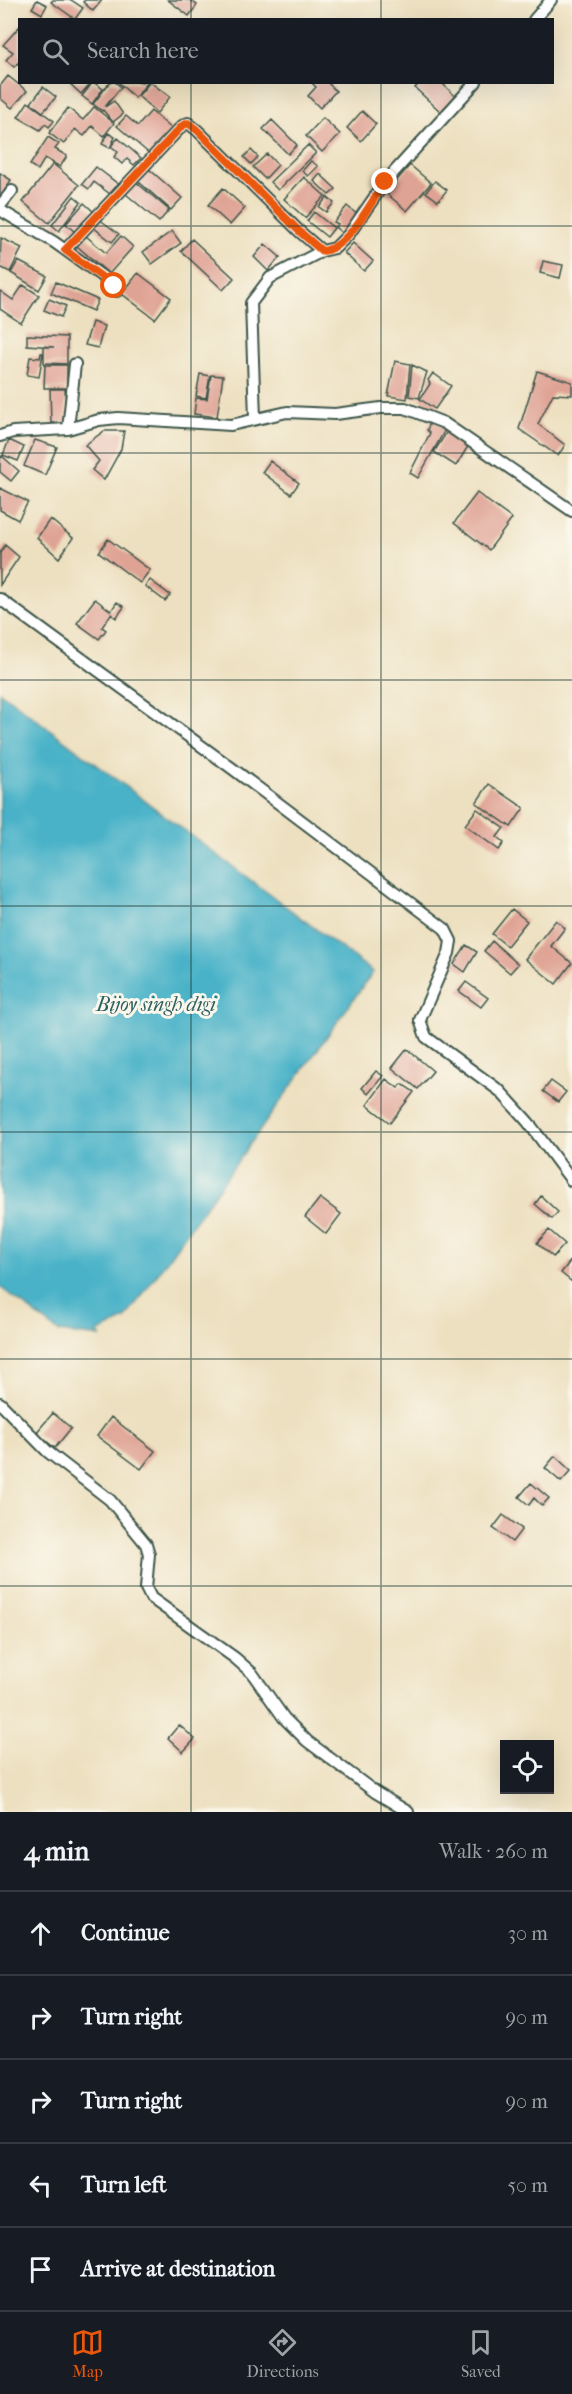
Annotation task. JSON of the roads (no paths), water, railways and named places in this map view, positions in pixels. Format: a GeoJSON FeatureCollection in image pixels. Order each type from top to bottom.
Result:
{"type":"FeatureCollection","features":[{"type":"Feature","properties":{"kind":"street"},"geometry":{"type":"LineString","coordinates":[[536,18],[551,0]]}},
{"type":"Feature","properties":{"kind":"street"},"geometry":{"type":"LineString","coordinates":[[255,418],[251,303],[270,278],[322,251],[335,248],[349,234],[385,182],[474,84]]}},
{"type":"Feature","properties":{"kind":"street"},"geometry":{"type":"LineString","coordinates":[[65,250],[182,126],[188,123],[322,251]]}},
{"type":"Feature","properties":{"kind":"street"},"geometry":{"type":"LineString","coordinates":[[12,191],[0,208],[65,250],[110,282],[117,291]]}},
{"type":"Feature","properties":{"kind":"street"},"geometry":{"type":"LineString","coordinates":[[68,429],[75,364]]}},
{"type":"Feature","properties":{"kind":"street"},"geometry":{"type":"LineString","coordinates":[[0,436],[13,432],[68,429],[99,420],[118,418],[231,425],[287,412],[335,414],[381,408],[405,408],[444,423],[572,511]]}},
{"type":"Feature","properties":{"kind":"street"},"geometry":{"type":"LineString","coordinates":[[0,599],[234,769],[445,929],[451,941],[449,953],[420,1020],[421,1028],[426,1037],[500,1091],[528,1122],[572,1181]]}},
{"type":"Feature","properties":{"kind":"street"},"geometry":{"type":"LineString","coordinates":[[0,1403],[48,1452],[110,1500],[146,1544],[149,1554],[146,1588],[151,1598],[235,1658],[252,1673],[284,1718],[307,1741],[375,1792],[408,1812]]}},
{"type":"Feature","properties":{"kind":"water","name":"Bijoy singh digi"},"geometry":{"type":"Polygon","coordinates":[[[0,692],[373,972],[125,1319],[97,1333],[101,1337],[59,1332],[0,1287],[0,692]]]}}]}
